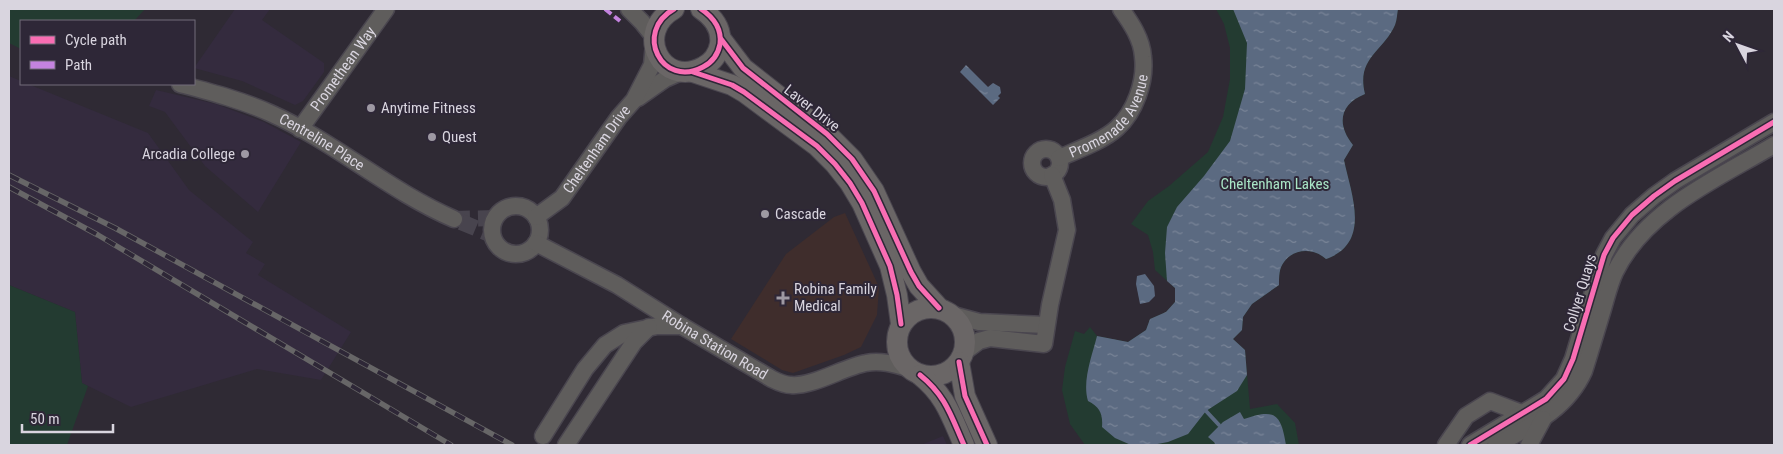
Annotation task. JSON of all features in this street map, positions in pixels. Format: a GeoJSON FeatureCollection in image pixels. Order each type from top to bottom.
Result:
{"type":"FeatureCollection","features":[{"type":"Feature","properties":{"kind":"main road"},"geometry":{"type":"LineString","coordinates":[[654,40],[656,28],[660,20],[666,13],[674,9]]}},
{"type":"Feature","properties":{"kind":"main road","name":"Laver Drive"},"geometry":{"type":"LineString","coordinates":[[701,9],[710,14],[720,24],[743,68],[772,93],[827,134],[852,159],[874,191],[919,286],[946,312]]}},
{"type":"Feature","properties":{"kind":"main road"},"geometry":{"type":"LineString","coordinates":[[687,72],[710,63],[719,48],[720,24]]}},
{"type":"Feature","properties":{"kind":"main road","name":"Laver Drive"},"geometry":{"type":"LineString","coordinates":[[654,40],[657,54],[663,63],[671,69],[732,85],[750,96],[817,146],[835,164],[862,203],[890,266],[901,324]]}},
{"type":"Feature","properties":{"kind":"main road"},"geometry":{"type":"LineString","coordinates":[[914,371],[931,376],[942,374],[951,369],[961,357],[965,345],[963,328],[946,312],[928,307],[917,310],[901,324],[896,344],[898,354],[914,371],[940,392],[964,445]]}},
{"type":"Feature","properties":{"kind":"main road"},"geometry":{"type":"LineString","coordinates":[[961,357],[965,396],[987,445]]}},
{"type":"Feature","properties":{"kind":"street","name":"Promethean Way"},"geometry":{"type":"LineString","coordinates":[[300,130],[386,9]]}},
{"type":"Feature","properties":{"kind":"street"},"geometry":{"type":"LineString","coordinates":[[629,9],[642,22],[654,40]]}},
{"type":"Feature","properties":{"kind":"street","name":"Promenade Avenue"},"geometry":{"type":"LineString","coordinates":[[1059,158],[1116,129],[1127,117],[1136,102],[1144,57],[1135,29],[1121,9]]}},
{"type":"Feature","properties":{"kind":"street","name":"Cheltenham Drive"},"geometry":{"type":"LineString","coordinates":[[530,212],[562,198],[619,117],[634,100],[652,65],[654,40]]}},
{"type":"Feature","properties":{"kind":"street","name":"Cheltenham Drive"},"geometry":{"type":"LineString","coordinates":[[634,100],[665,79],[687,72]]}},
{"type":"Feature","properties":{"kind":"street","name":"Centreline Place"},"geometry":{"type":"LineString","coordinates":[[183,85],[239,101],[271,114],[434,211],[454,219]]}},
{"type":"Feature","properties":{"kind":"street","name":"Collyer Quays"},"geometry":{"type":"LineString","coordinates":[[1490,442],[1524,414],[1546,399],[1564,379],[1573,359],[1604,255],[1622,226],[1654,196],[1774,122]]}},
{"type":"Feature","properties":{"kind":"street","name":"Collyer Quays"},"geometry":{"type":"LineString","coordinates":[[1490,442],[1544,416],[1567,399],[1578,385],[1614,274],[1635,240],[1673,206],[1774,145]]}},
{"type":"Feature","properties":{"kind":"street","name":"Promenade Avenue"},"geometry":{"type":"LineString","coordinates":[[1040,150],[1054,151],[1059,158],[1058,170],[1052,175],[1044,176],[1036,172],[1033,164],[1034,156],[1040,150]]}},
{"type":"Feature","properties":{"kind":"street"},"geometry":{"type":"LineString","coordinates":[[961,357],[979,341],[990,338],[1044,344],[1046,325],[1067,230],[1062,200],[1052,175]]}},
{"type":"Feature","properties":{"kind":"street"},"geometry":{"type":"LineString","coordinates":[[512,206],[530,212],[540,229],[536,243],[530,249],[521,253],[508,252],[497,244],[492,234],[495,218],[502,210],[512,206]]}},
{"type":"Feature","properties":{"kind":"street","name":"Robina Station Road"},"geometry":{"type":"LineString","coordinates":[[536,243],[617,285],[772,380],[791,385],[806,383],[866,363],[890,363],[914,371]]}},
{"type":"Feature","properties":{"kind":"street"},"geometry":{"type":"LineString","coordinates":[[946,312],[979,322],[1046,325]]}},
{"type":"Feature","properties":{"kind":"street"},"geometry":{"type":"LineString","coordinates":[[543,436],[585,369],[604,345],[624,333],[649,327],[682,326]]}},
{"type":"Feature","properties":{"kind":"street"},"geometry":{"type":"LineString","coordinates":[[566,445],[634,342],[649,327]]}},
{"type":"Feature","properties":{"kind":"street"},"geometry":{"type":"LineString","coordinates":[[1446,445],[1472,412],[1490,401],[1524,414]]}},
{"type":"Feature","properties":{"kind":"street"},"geometry":{"type":"LineString","coordinates":[[1472,412],[1490,442]]}},
{"type":"Feature","properties":{"kind":"street"},"geometry":{"type":"LineString","coordinates":[[1529,445],[1544,416]]}},
{"type":"Feature","properties":{"kind":"shaded area"},"geometry":{"type":"Polygon","coordinates":[[[235,9],[270,9],[262,20],[324,63],[324,72],[303,101],[295,105],[242,81],[195,68],[235,9]]]}},
{"type":"Feature","properties":{"kind":"shaded area"},"geometry":{"type":"Polygon","coordinates":[[[9,76],[20,81],[20,85],[30,85],[148,133],[189,190],[253,242],[246,253],[265,264],[258,275],[351,332],[321,380],[257,369],[131,407],[82,383],[75,312],[9,285],[9,76]]]}},
{"type":"Feature","properties":{"kind":"shaded area","name":"Arcadia College"},"geometry":{"type":"Polygon","coordinates":[[[156,90],[216,104],[264,122],[301,142],[258,212],[205,166],[165,112],[149,106],[156,90]]]}},
{"type":"Feature","properties":{"kind":"shaded area"},"geometry":{"type":"Polygon","coordinates":[[[845,213],[879,287],[877,315],[861,347],[793,373],[782,370],[731,339],[786,254],[834,217],[845,213]]]}},
{"type":"Feature","properties":{"kind":"shaded area"},"geometry":{"type":"Polygon","coordinates":[[[943,436],[947,445],[921,445],[943,436]]]}},
{"type":"Feature","properties":{"kind":"green space"},"geometry":{"type":"Polygon","coordinates":[[[9,9],[145,9],[135,20],[20,20],[20,48],[9,43],[9,9]]]}},
{"type":"Feature","properties":{"kind":"green space","name":"Cheltenham Lakes"},"geometry":{"type":"Polygon","coordinates":[[[1216,9],[1398,9],[1396,23],[1390,34],[1367,63],[1363,82],[1365,94],[1350,103],[1343,115],[1344,130],[1353,145],[1344,160],[1354,202],[1355,216],[1354,230],[1349,242],[1340,252],[1326,259],[1310,251],[1299,252],[1288,257],[1281,267],[1279,285],[1252,304],[1243,317],[1242,330],[1233,339],[1245,350],[1250,409],[1277,404],[1295,423],[1299,445],[1085,445],[1070,424],[1062,390],[1065,367],[1075,331],[1084,334],[1090,327],[1097,336],[1128,342],[1146,330],[1150,319],[1166,312],[1175,302],[1175,288],[1155,270],[1153,252],[1148,235],[1131,224],[1148,201],[1169,186],[1208,152],[1223,117],[1230,79],[1230,48],[1224,24],[1216,9]]]}},
{"type":"Feature","properties":{"kind":"green space"},"geometry":{"type":"Polygon","coordinates":[[[9,285],[75,312],[82,383],[88,386],[67,445],[9,445],[9,285]]]}},
{"type":"Feature","properties":{"kind":"water","name":"Cheltenham Lakes"},"geometry":{"type":"Polygon","coordinates":[[[1233,9],[1398,9],[1396,23],[1390,34],[1367,63],[1363,82],[1365,94],[1350,103],[1343,115],[1344,130],[1353,145],[1344,160],[1354,202],[1354,230],[1349,242],[1340,252],[1326,259],[1310,251],[1299,252],[1288,257],[1281,267],[1279,285],[1252,304],[1243,317],[1242,330],[1233,339],[1245,350],[1247,375],[1237,391],[1206,411],[1188,434],[1168,442],[1152,445],[1131,445],[1115,438],[1102,427],[1100,411],[1088,401],[1086,393],[1088,369],[1097,336],[1128,342],[1146,330],[1150,319],[1166,312],[1175,302],[1175,288],[1167,281],[1165,253],[1167,227],[1177,207],[1204,176],[1230,141],[1245,89],[1247,43],[1233,9]]]}},
{"type":"Feature","properties":{"kind":"water"},"geometry":{"type":"Polygon","coordinates":[[[966,65],[988,87],[993,83],[1000,87],[1001,93],[998,96],[1000,98],[993,105],[960,72],[966,65]]]}},
{"type":"Feature","properties":{"kind":"water"},"geometry":{"type":"Polygon","coordinates":[[[1145,274],[1154,286],[1155,296],[1149,302],[1140,304],[1136,284],[1137,276],[1145,274]]]}},
{"type":"Feature","properties":{"kind":"water"},"geometry":{"type":"Polygon","coordinates":[[[1240,412],[1244,419],[1263,414],[1275,416],[1282,426],[1286,445],[1214,445],[1215,443],[1208,437],[1223,422],[1240,412]]]}},
{"type":"Feature","properties":{"kind":"waterway"},"geometry":{"type":"LineString","coordinates":[[1206,411],[1219,425]]}},
{"type":"Feature","properties":{"kind":"tunnel"},"geometry":{"type":"LineString","coordinates":[[454,219],[495,218]]}},
{"type":"Feature","properties":{"kind":"tunnel"},"geometry":{"type":"LineString","coordinates":[[461,222],[492,235]]}},
{"type":"Feature","properties":{"kind":"railway"},"geometry":{"type":"LineString","coordinates":[[9,175],[115,228],[512,445]]}},
{"type":"Feature","properties":{"kind":"railway"},"geometry":{"type":"LineString","coordinates":[[9,187],[98,235],[451,445]]}},
{"type":"Feature","properties":{"kind":"marked path"},"geometry":{"type":"LineString","coordinates":[[605,9],[620,21]]}},
{"type":"Feature","properties":{"kind":"cycle path"},"geometry":{"type":"LineString","coordinates":[[674,9],[662,19],[655,31],[654,43],[658,55],[665,64],[675,70],[688,72],[710,63],[718,52],[720,44],[720,33],[716,23],[701,9]]}},
{"type":"Feature","properties":{"kind":"cycle path"},"geometry":{"type":"LineString","coordinates":[[721,39],[743,68],[827,134],[852,159],[874,191],[919,286],[939,308]]}},
{"type":"Feature","properties":{"kind":"cycle path"},"geometry":{"type":"LineString","coordinates":[[693,72],[732,85],[744,92],[817,146],[835,164],[850,183],[862,203],[890,266],[901,324]]}},
{"type":"Feature","properties":{"kind":"cycle path"},"geometry":{"type":"LineString","coordinates":[[1470,445],[1546,399],[1564,379],[1573,359],[1604,255],[1613,238],[1632,215],[1675,181],[1774,122]]}},
{"type":"Feature","properties":{"kind":"cycle path"},"geometry":{"type":"LineString","coordinates":[[959,362],[965,396],[987,445]]}},
{"type":"Feature","properties":{"kind":"cycle path"},"geometry":{"type":"LineString","coordinates":[[920,375],[942,399],[964,445]]}},
{"type":"Feature","properties":{"kind":"place","name":"Anytime Fitness"},"geometry":{"type":"Point","coordinates":[371,108]}},
{"type":"Feature","properties":{"kind":"place","name":"Quest"},"geometry":{"type":"Point","coordinates":[432,137]}},
{"type":"Feature","properties":{"kind":"place","name":"Arcadia College"},"geometry":{"type":"Point","coordinates":[245,154]}},
{"type":"Feature","properties":{"kind":"place","name":"Cascade"},"geometry":{"type":"Point","coordinates":[765,214]}},
{"type":"Feature","properties":{"kind":"place","name":"Robina Family Medical"},"geometry":{"type":"Point","coordinates":[783,298]}}]}
